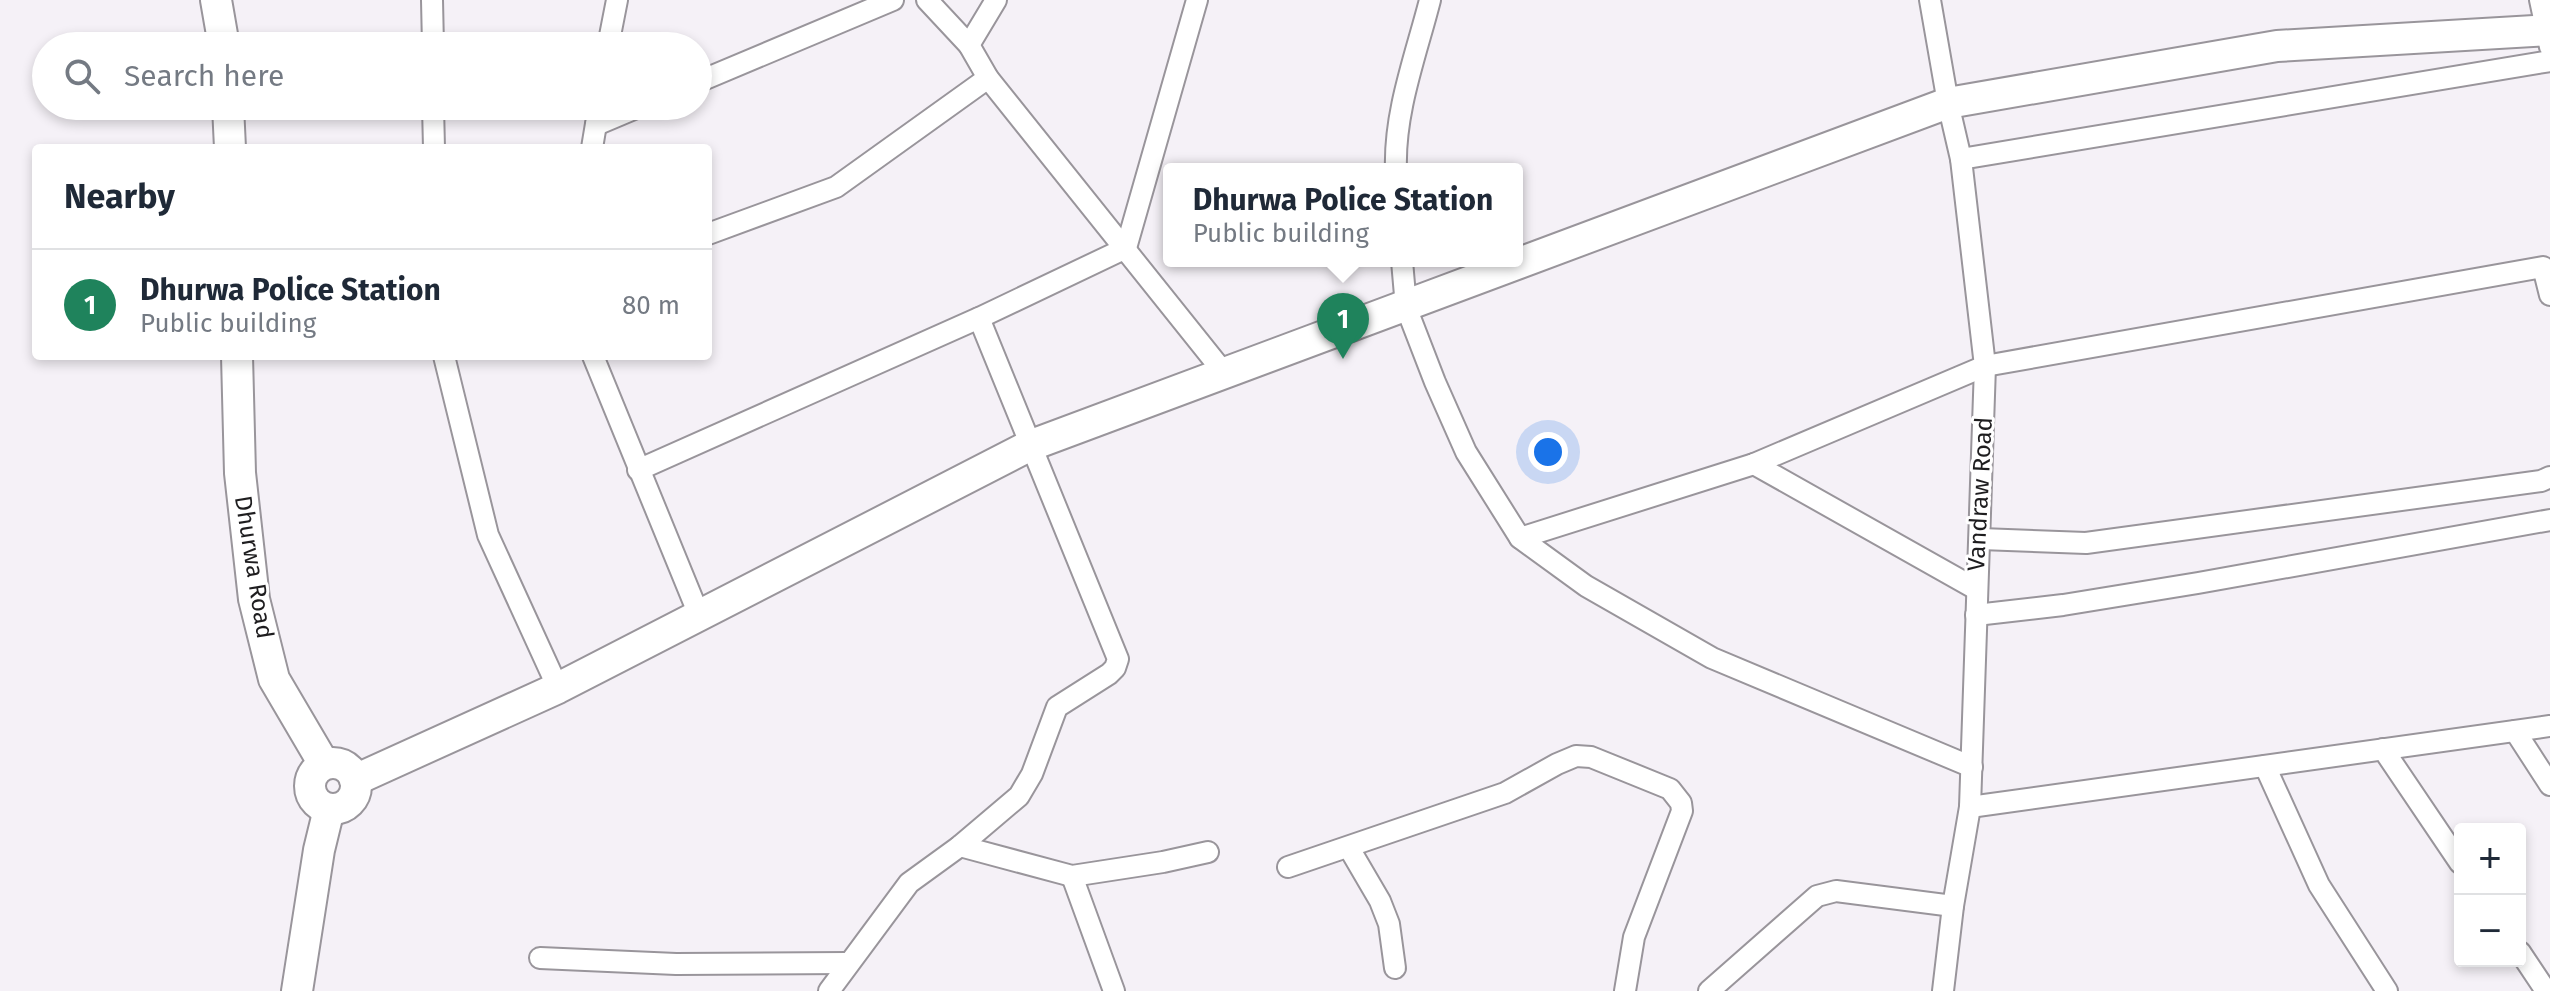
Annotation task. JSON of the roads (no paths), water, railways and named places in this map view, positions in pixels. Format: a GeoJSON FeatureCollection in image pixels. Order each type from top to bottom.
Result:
{"type":"FeatureCollection","features":[{"type":"Feature","properties":{"kind":"street"},"geometry":{"type":"LineString","coordinates":[[216,0],[222,32]]}},
{"type":"Feature","properties":{"kind":"street"},"geometry":{"type":"LineString","coordinates":[[432,0],[433,32]]}},
{"type":"Feature","properties":{"kind":"street"},"geometry":{"type":"LineString","coordinates":[[611,32],[617,0]]}},
{"type":"Feature","properties":{"kind":"street"},"geometry":{"type":"LineString","coordinates":[[712,76],[893,0]]}},
{"type":"Feature","properties":{"kind":"street"},"geometry":{"type":"LineString","coordinates":[[927,0],[969,45],[988,78],[1225,374]]}},
{"type":"Feature","properties":{"kind":"street"},"geometry":{"type":"LineString","coordinates":[[969,45],[996,0]]}},
{"type":"Feature","properties":{"kind":"street"},"geometry":{"type":"LineString","coordinates":[[638,470],[979,318],[1126,248],[1197,0]]}},
{"type":"Feature","properties":{"kind":"street"},"geometry":{"type":"LineString","coordinates":[[1396,163],[1402,106],[1430,0]]}},
{"type":"Feature","properties":{"kind":"street","name":"Vandraw Road"},"geometry":{"type":"LineString","coordinates":[[1930,0],[1961,159],[1985,366],[1970,807],[1953,906],[1943,991]]}},
{"type":"Feature","properties":{"kind":"street"},"geometry":{"type":"LineString","coordinates":[[1523,263],[1948,103],[2277,46],[2549,35],[2540,0]]}},
{"type":"Feature","properties":{"kind":"street"},"geometry":{"type":"LineString","coordinates":[[1961,159],[2550,61]]}},
{"type":"Feature","properties":{"kind":"street"},"geometry":{"type":"LineString","coordinates":[[712,233],[836,187],[988,78]]}},
{"type":"Feature","properties":{"kind":"street"},"geometry":{"type":"LineString","coordinates":[[229,120],[230,144]]}},
{"type":"Feature","properties":{"kind":"street"},"geometry":{"type":"LineString","coordinates":[[433,120],[434,144]]}},
{"type":"Feature","properties":{"kind":"street"},"geometry":{"type":"LineString","coordinates":[[593,144],[596,120]]}},
{"type":"Feature","properties":{"kind":"street"},"geometry":{"type":"LineString","coordinates":[[1520,538],[1754,464],[1985,366],[2546,262],[2550,295]]}},
{"type":"Feature","properties":{"kind":"street"},"geometry":{"type":"LineString","coordinates":[[1403,267],[1406,307],[1466,452],[1520,538],[1586,586],[1712,658],[1972,767]]}},
{"type":"Feature","properties":{"kind":"street"},"geometry":{"type":"LineString","coordinates":[[355,780],[558,688],[1029,446],[1512,267]]}},
{"type":"Feature","properties":{"kind":"street"},"geometry":{"type":"LineString","coordinates":[[829,991],[909,883],[960,846],[1019,796],[1032,774],[1057,707],[1109,674],[1118,659],[979,318]]}},
{"type":"Feature","properties":{"kind":"street","name":"Dhurwa Road"},"geometry":{"type":"LineString","coordinates":[[237,360],[240,473],[254,599],[274,679],[324,764]]}},
{"type":"Feature","properties":{"kind":"street"},"geometry":{"type":"LineString","coordinates":[[445,360],[488,535],[558,688]]}},
{"type":"Feature","properties":{"kind":"street"},"geometry":{"type":"LineString","coordinates":[[595,360],[699,615]]}},
{"type":"Feature","properties":{"kind":"street"},"geometry":{"type":"LineString","coordinates":[[1754,464],[1976,589]]}},
{"type":"Feature","properties":{"kind":"street"},"geometry":{"type":"LineString","coordinates":[[1981,539],[2086,543],[2541,481],[2550,477]]}},
{"type":"Feature","properties":{"kind":"street"},"geometry":{"type":"LineString","coordinates":[[1976,615],[2063,605],[2198,583],[2550,520]]}},
{"type":"Feature","properties":{"kind":"street"},"geometry":{"type":"LineString","coordinates":[[1970,807],[2550,726]]}},
{"type":"Feature","properties":{"kind":"street"},"geometry":{"type":"LineString","coordinates":[[2515,731],[2550,785]]}},
{"type":"Feature","properties":{"kind":"street"},"geometry":{"type":"LineString","coordinates":[[2383,749],[2454,854]]}},
{"type":"Feature","properties":{"kind":"street"},"geometry":{"type":"LineString","coordinates":[[1288,867],[1505,793],[1576,756],[1591,757],[1670,789],[1681,803],[1682,811],[1634,937],[1625,991]]}},
{"type":"Feature","properties":{"kind":"street"},"geometry":{"type":"LineString","coordinates":[[339,763],[352,773],[355,780],[350,802],[337,809],[329,809],[316,802],[309,789],[312,775],[324,764],[339,763]]}},
{"type":"Feature","properties":{"kind":"street"},"geometry":{"type":"LineString","coordinates":[[2265,766],[2319,885],[2387,991]]}},
{"type":"Feature","properties":{"kind":"street"},"geometry":{"type":"LineString","coordinates":[[297,991],[319,850],[329,809]]}},
{"type":"Feature","properties":{"kind":"street"},"geometry":{"type":"LineString","coordinates":[[960,846],[1072,876],[1208,852]]}},
{"type":"Feature","properties":{"kind":"street"},"geometry":{"type":"LineString","coordinates":[[1349,848],[1380,901],[1389,924],[1395,968]]}},
{"type":"Feature","properties":{"kind":"street"},"geometry":{"type":"LineString","coordinates":[[1072,876],[1114,991]]}},
{"type":"Feature","properties":{"kind":"street"},"geometry":{"type":"LineString","coordinates":[[1709,991],[1817,896],[1836,891],[1953,906]]}},
{"type":"Feature","properties":{"kind":"street"},"geometry":{"type":"LineString","coordinates":[[540,958],[676,964],[848,963]]}},
{"type":"Feature","properties":{"kind":"street"},"geometry":{"type":"LineString","coordinates":[[2526,961],[2546,991]]}},
{"type":"Feature","properties":{"kind":"place","name":"Dhurwa Police Station"},"geometry":{"type":"Point","coordinates":[1343,359]}}]}
